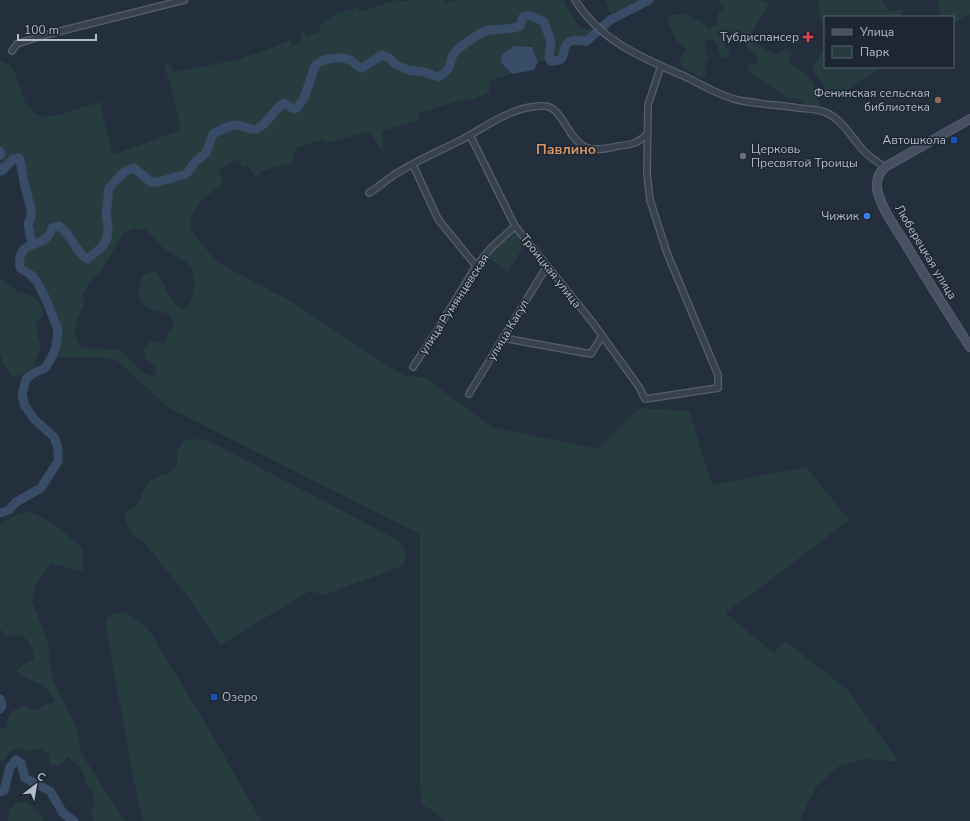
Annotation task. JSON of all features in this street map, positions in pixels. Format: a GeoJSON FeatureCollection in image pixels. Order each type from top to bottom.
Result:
{"type":"FeatureCollection","features":[{"type":"Feature","properties":{"kind":"main road"},"geometry":{"type":"LineString","coordinates":[[885,167],[970,119]]}},
{"type":"Feature","properties":{"kind":"main road","name":"Люберецкая улица"},"geometry":{"type":"LineString","coordinates":[[885,167],[879,174],[877,183],[877,189],[884,206],[970,347]]}},
{"type":"Feature","properties":{"kind":"street"},"geometry":{"type":"LineString","coordinates":[[12,51],[17,44],[41,36],[184,0]]}},
{"type":"Feature","properties":{"kind":"street"},"geometry":{"type":"LineString","coordinates":[[575,0],[594,24],[605,35],[621,47],[736,100],[825,112],[839,121],[863,150],[885,167]]}},
{"type":"Feature","properties":{"kind":"street"},"geometry":{"type":"LineString","coordinates":[[369,193],[392,176],[500,118],[520,110],[548,106],[554,110],[574,139],[588,148],[602,149],[627,145],[642,140],[648,134],[648,105],[661,66]]}},
{"type":"Feature","properties":{"kind":"street","name":"Троицкая улица"},"geometry":{"type":"LineString","coordinates":[[470,135],[515,226],[602,336],[646,399],[718,388],[718,375],[667,253],[654,216],[648,186],[648,134]]}},
{"type":"Feature","properties":{"kind":"street"},"geometry":{"type":"LineString","coordinates":[[414,165],[438,218],[476,266]]}},
{"type":"Feature","properties":{"kind":"street","name":"улица Румянцевская"},"geometry":{"type":"LineString","coordinates":[[413,368],[450,311],[476,266],[491,248],[515,226]]}},
{"type":"Feature","properties":{"kind":"street","name":"улица Кагул"},"geometry":{"type":"LineString","coordinates":[[469,394],[547,266]]}},
{"type":"Feature","properties":{"kind":"street"},"geometry":{"type":"LineString","coordinates":[[503,338],[592,354],[602,336]]}},
{"type":"Feature","properties":{"kind":"green space"},"geometry":{"type":"Polygon","coordinates":[[[397,0],[403,2],[413,0],[444,0],[445,3],[457,0],[563,0],[579,27],[591,30],[593,33],[586,38],[578,37],[565,42],[561,55],[558,58],[549,58],[538,62],[534,50],[530,46],[513,47],[512,49],[507,50],[502,65],[512,74],[490,81],[489,93],[471,100],[464,99],[417,114],[419,120],[381,131],[383,138],[383,150],[381,150],[369,131],[327,143],[323,140],[298,147],[292,157],[294,162],[262,171],[261,174],[255,176],[248,165],[243,168],[238,159],[218,170],[223,179],[221,186],[203,198],[190,218],[192,232],[217,262],[294,303],[405,376],[424,377],[492,427],[598,449],[639,408],[689,411],[712,485],[806,467],[849,520],[725,613],[774,653],[785,641],[847,689],[899,762],[865,759],[839,766],[816,787],[802,815],[801,821],[445,821],[435,812],[421,804],[420,534],[169,408],[118,361],[103,357],[52,357],[58,333],[57,325],[43,292],[34,278],[31,274],[20,268],[19,260],[22,251],[32,245],[28,224],[31,217],[31,209],[20,160],[19,158],[13,159],[2,171],[0,168],[0,61],[13,68],[26,104],[34,113],[42,117],[58,115],[100,102],[113,155],[181,130],[171,86],[164,66],[170,64],[173,72],[237,60],[290,40],[292,46],[302,42],[300,34],[305,32],[306,36],[321,31],[319,25],[337,13],[358,7],[359,12],[397,0]],[[135,228],[124,233],[99,274],[90,282],[83,293],[84,305],[75,327],[76,338],[82,348],[117,349],[143,373],[155,377],[156,366],[146,359],[143,348],[152,341],[165,344],[167,333],[175,324],[169,314],[147,307],[143,304],[139,296],[139,288],[143,275],[155,271],[175,304],[185,310],[192,299],[194,285],[192,267],[162,247],[146,230],[135,228]]]}},
{"type":"Feature","properties":{"kind":"green space"},"geometry":{"type":"Polygon","coordinates":[[[605,0],[638,0],[610,14],[605,0]]]}},
{"type":"Feature","properties":{"kind":"green space"},"geometry":{"type":"Polygon","coordinates":[[[720,0],[760,0],[768,3],[767,8],[750,35],[733,35],[726,28],[722,32],[725,47],[730,51],[729,57],[723,58],[718,51],[719,46],[712,40],[706,40],[705,53],[709,57],[704,67],[706,75],[702,78],[682,67],[679,61],[687,49],[677,42],[667,21],[671,15],[688,14],[694,21],[699,19],[709,29],[718,24],[718,14],[723,8],[719,3],[720,0]]]}},
{"type":"Feature","properties":{"kind":"green space"},"geometry":{"type":"Polygon","coordinates":[[[819,0],[881,0],[890,11],[903,10],[900,16],[824,16],[824,24],[821,20],[819,0]]]}},
{"type":"Feature","properties":{"kind":"green space"},"geometry":{"type":"Polygon","coordinates":[[[937,0],[970,0],[970,14],[954,23],[954,16],[941,16],[937,0]]]}},
{"type":"Feature","properties":{"kind":"green space"},"geometry":{"type":"Polygon","coordinates":[[[753,41],[766,50],[772,51],[776,56],[785,49],[791,53],[789,63],[809,77],[812,81],[816,91],[815,95],[820,104],[817,107],[803,103],[795,98],[787,98],[747,71],[750,64],[757,64],[758,58],[747,48],[747,42],[753,41]]]}},
{"type":"Feature","properties":{"kind":"green space"},"geometry":{"type":"Polygon","coordinates":[[[824,50],[824,68],[881,68],[831,100],[827,97],[823,85],[812,69],[824,50]]]}},
{"type":"Feature","properties":{"kind":"green space"},"geometry":{"type":"Polygon","coordinates":[[[511,232],[518,233],[526,242],[508,272],[487,256],[511,232]]]}},
{"type":"Feature","properties":{"kind":"green space"},"geometry":{"type":"Polygon","coordinates":[[[0,279],[9,284],[18,292],[30,295],[39,302],[44,314],[36,323],[37,335],[41,346],[33,367],[23,374],[12,377],[5,367],[0,353],[0,279]]]}},
{"type":"Feature","properties":{"kind":"green space"},"geometry":{"type":"Polygon","coordinates":[[[194,439],[206,440],[217,445],[394,538],[402,545],[407,556],[402,566],[324,595],[310,591],[220,645],[188,597],[143,541],[132,534],[126,524],[126,512],[137,505],[147,483],[157,477],[169,473],[177,464],[177,452],[183,441],[194,439]]]}},
{"type":"Feature","properties":{"kind":"green space"},"geometry":{"type":"Polygon","coordinates":[[[31,512],[58,528],[83,549],[83,572],[51,563],[37,582],[32,601],[47,640],[52,677],[76,727],[81,753],[125,821],[94,821],[91,812],[95,802],[93,792],[86,783],[83,772],[77,764],[68,757],[60,765],[50,765],[49,754],[39,749],[29,751],[18,748],[9,752],[3,761],[0,760],[0,730],[6,727],[9,715],[17,709],[25,706],[35,711],[45,705],[55,702],[43,686],[16,671],[24,664],[34,659],[30,643],[24,637],[12,635],[7,637],[0,629],[0,525],[14,516],[31,512]]]}},
{"type":"Feature","properties":{"kind":"green space"},"geometry":{"type":"Polygon","coordinates":[[[125,612],[147,627],[212,734],[261,821],[143,821],[133,776],[105,621],[113,613],[125,612]]]}},
{"type":"Feature","properties":{"kind":"green space"},"geometry":{"type":"Polygon","coordinates":[[[16,802],[27,802],[43,818],[43,821],[7,821],[10,810],[16,802]]]}},
{"type":"Feature","properties":{"kind":"water"},"geometry":{"type":"Polygon","coordinates":[[[514,46],[532,47],[538,62],[534,70],[512,74],[502,64],[500,59],[502,56],[514,46]]]}},
{"type":"Feature","properties":{"kind":"waterway"},"geometry":{"type":"LineString","coordinates":[[0,513],[9,510],[16,502],[41,488],[58,461],[58,448],[54,437],[34,419],[25,406],[22,395],[26,379],[32,374],[45,368],[52,357],[56,346],[58,330],[45,297],[37,282],[30,274],[20,268],[22,251],[27,247],[44,240],[49,235],[52,228],[59,226],[67,233],[79,252],[87,259],[101,248],[107,239],[108,226],[106,214],[109,188],[123,173],[134,168],[151,182],[158,182],[186,174],[195,162],[206,153],[213,134],[233,125],[257,129],[265,123],[284,103],[294,109],[297,108],[304,98],[315,66],[327,59],[348,59],[362,68],[382,55],[389,58],[395,64],[408,70],[424,72],[438,77],[447,70],[454,53],[472,38],[489,30],[508,29],[520,26],[523,17],[532,16],[544,22],[551,42],[549,58],[551,61],[557,61],[563,57],[565,47],[571,41],[587,41],[610,20],[649,0]]}},
{"type":"Feature","properties":{"kind":"waterway"},"geometry":{"type":"LineString","coordinates":[[0,151],[0,155]]}},
{"type":"Feature","properties":{"kind":"waterway"},"geometry":{"type":"LineString","coordinates":[[0,168],[2,171],[13,159],[19,158],[20,160],[31,209],[31,217],[28,224],[32,245]]}},
{"type":"Feature","properties":{"kind":"waterway"},"geometry":{"type":"LineString","coordinates":[[0,699],[2,706],[0,709]]}},
{"type":"Feature","properties":{"kind":"waterway"},"geometry":{"type":"LineString","coordinates":[[0,792],[4,791],[10,767],[16,760],[21,763],[25,778],[50,791],[63,813],[74,821]]}},
{"type":"Feature","properties":{"kind":"place","name":"Тубдиспансер"},"geometry":{"type":"Point","coordinates":[808,37]}},
{"type":"Feature","properties":{"kind":"place","name":"Фенинская сельская библиотека"},"geometry":{"type":"Point","coordinates":[938,100]}},
{"type":"Feature","properties":{"kind":"place","name":"Автошкола"},"geometry":{"type":"Point","coordinates":[954,140]}},
{"type":"Feature","properties":{"kind":"place","name":"Церковь Пресвятой Троицы"},"geometry":{"type":"Point","coordinates":[743,156]}},
{"type":"Feature","properties":{"kind":"place","name":"Чижик"},"geometry":{"type":"Point","coordinates":[867,216]}},
{"type":"Feature","properties":{"kind":"place","name":"Озеро"},"geometry":{"type":"Point","coordinates":[214,697]}},
{"type":"Feature","properties":{"kind":"district","name":"Павлино"},"geometry":{"type":"Point","coordinates":[566,149]}}]}
